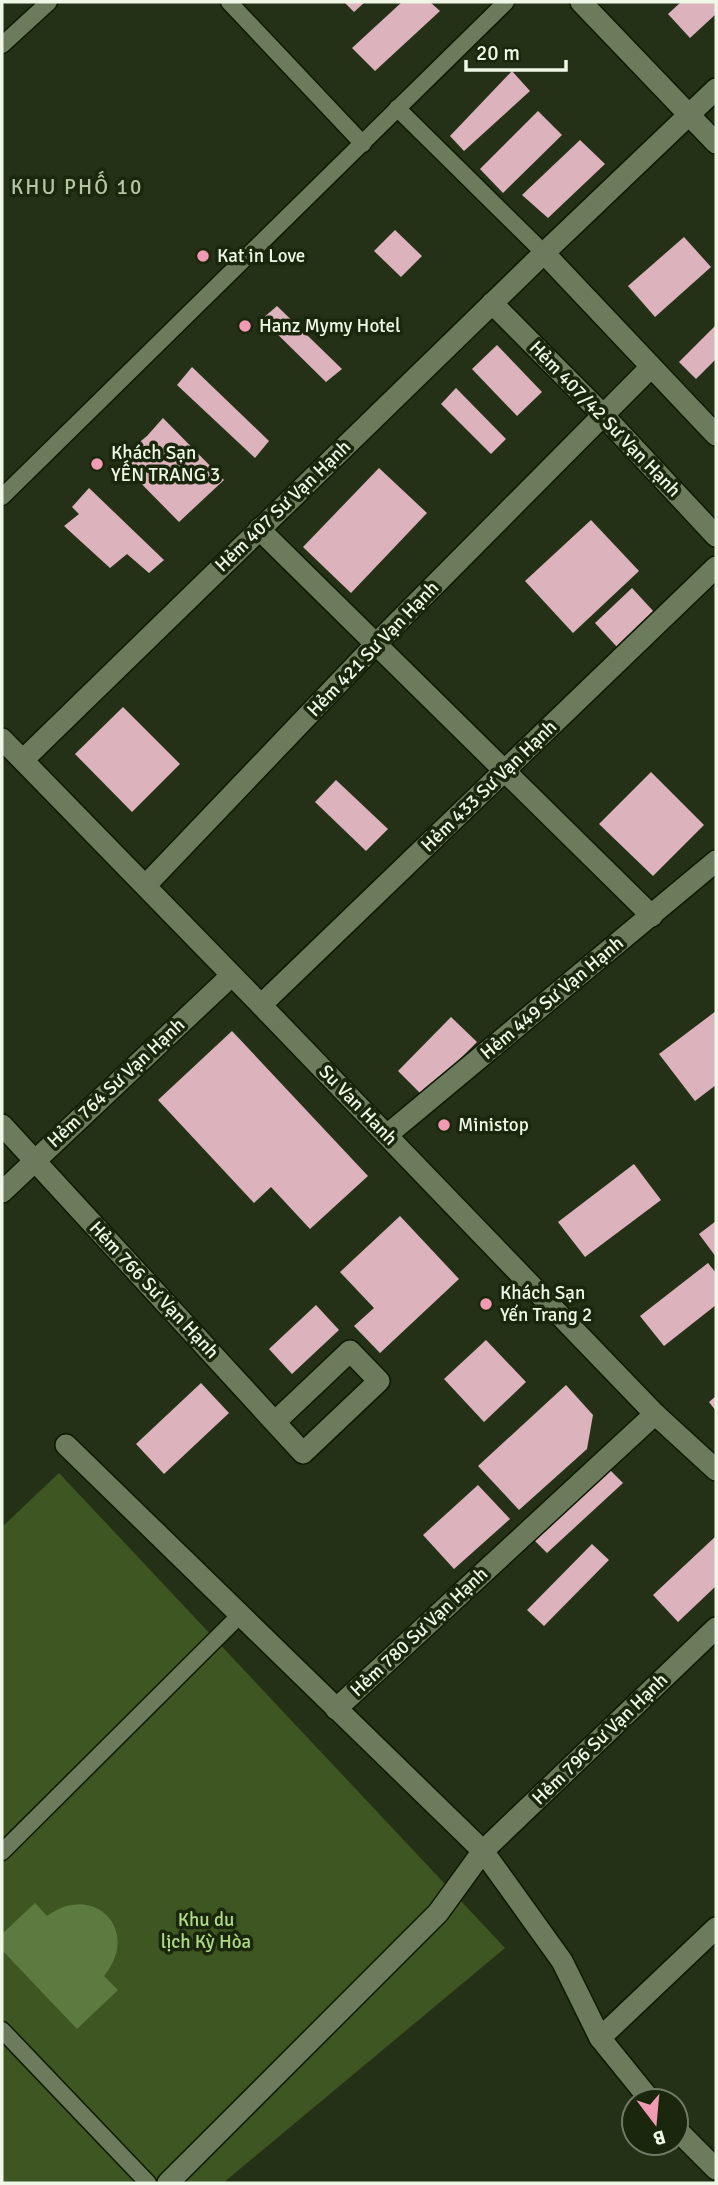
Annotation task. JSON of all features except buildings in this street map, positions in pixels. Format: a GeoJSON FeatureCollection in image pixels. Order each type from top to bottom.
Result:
{"type":"FeatureCollection","features":[{"type":"Feature","properties":{"kind":"street"},"geometry":{"type":"LineString","coordinates":[[581,2],[716,143]]}},
{"type":"Feature","properties":{"kind":"street","name":"Hẻm 407 Sư Vạn Hạnh"},"geometry":{"type":"LineString","coordinates":[[23,760],[716,89]]}},
{"type":"Feature","properties":{"kind":"street"},"geometry":{"type":"LineString","coordinates":[[544,253],[716,435]]}},
{"type":"Feature","properties":{"kind":"street","name":"Hẻm 407/42 Sư Vạn Hạnh"},"geometry":{"type":"LineString","coordinates":[[492,303],[604,416],[716,536]]}},
{"type":"Feature","properties":{"kind":"street","name":"Hẻm 421 Sư Vạn Hạnh"},"geometry":{"type":"LineString","coordinates":[[146,885],[376,644],[651,367]]}},
{"type":"Feature","properties":{"kind":"street"},"geometry":{"type":"LineString","coordinates":[[259,529],[652,916]]}},
{"type":"Feature","properties":{"kind":"street","name":"Hẻm 433 Sư Vạn Hạnh"},"geometry":{"type":"LineString","coordinates":[[261,1005],[716,567]]}},
{"type":"Feature","properties":{"kind":"street","name":"Su Van Hanh"},"geometry":{"type":"LineString","coordinates":[[2,739],[655,1414],[716,1470]]}},
{"type":"Feature","properties":{"kind":"street","name":"Hẻm 449 Sư Vạn Hạnh"},"geometry":{"type":"LineString","coordinates":[[387,1135],[716,861]]}},
{"type":"Feature","properties":{"kind":"street","name":"Hẻm 764 Sư Vạn Hạnh"},"geometry":{"type":"LineString","coordinates":[[2,1192],[231,976]]}},
{"type":"Feature","properties":{"kind":"street","name":"Hẻm 766 Sư Vạn Hạnh"},"geometry":{"type":"LineString","coordinates":[[2,1125],[303,1453],[379,1381],[350,1351],[275,1422]]}},
{"type":"Feature","properties":{"kind":"street","name":"Hẻm 780 Sư Vạn Hạnh"},"geometry":{"type":"LineString","coordinates":[[66,1446],[336,1709],[655,1414]]}},
{"type":"Feature","properties":{"kind":"street","name":"Hẻm 796 Sư Vạn Hạnh"},"geometry":{"type":"LineString","coordinates":[[168,2183],[438,1913],[483,1851],[716,1628]]}},
{"type":"Feature","properties":{"kind":"street"},"geometry":{"type":"LineString","coordinates":[[336,1709],[483,1851],[562,1961],[600,2038],[640,2087]]}},
{"type":"Feature","properties":{"kind":"street"},"geometry":{"type":"LineString","coordinates":[[600,2038],[716,1928]]}},
{"type":"Feature","properties":{"kind":"street"},"geometry":{"type":"LineString","coordinates":[[690,2143],[716,2169]]}},
{"type":"Feature","properties":{"kind":"lane"},"geometry":{"type":"LineString","coordinates":[[2,45],[49,2]]}},
{"type":"Feature","properties":{"kind":"lane"},"geometry":{"type":"LineString","coordinates":[[229,2],[363,144]]}},
{"type":"Feature","properties":{"kind":"lane"},"geometry":{"type":"LineString","coordinates":[[2,497],[506,2]]}},
{"type":"Feature","properties":{"kind":"lane"},"geometry":{"type":"LineString","coordinates":[[397,108],[544,253]]}},
{"type":"Feature","properties":{"kind":"lane"},"geometry":{"type":"LineString","coordinates":[[2,1852],[241,1615]]}},
{"type":"Feature","properties":{"kind":"lane"},"geometry":{"type":"LineString","coordinates":[[2,2030],[148,2183]]}},
{"type":"Feature","properties":{"kind":"green space","name":"Khu du lịch Kỳ Hòa"},"geometry":{"type":"Polygon","coordinates":[[[59,1473],[505,1948],[223,2183],[2,2183],[2,1527],[59,1473]]]}},
{"type":"Feature","properties":{"kind":"shaded area"},"geometry":{"type":"Polygon","coordinates":[[[35,1903],[47,1916],[65,1907],[81,1904],[96,1908],[107,1916],[115,1928],[118,1943],[114,1959],[104,1976],[118,1990],[77,2029],[2,1950],[2,1934],[35,1903]]]}},
{"type":"Feature","properties":{"kind":"place","name":"Kat in Love"},"geometry":{"type":"Point","coordinates":[203,256]}},
{"type":"Feature","properties":{"kind":"place","name":"Hanz Mymy Hotel"},"geometry":{"type":"Point","coordinates":[245,326]}},
{"type":"Feature","properties":{"kind":"place","name":"Khách Sạn YẾN TRANG 3"},"geometry":{"type":"Point","coordinates":[97,464]}},
{"type":"Feature","properties":{"kind":"place","name":"Ministop"},"geometry":{"type":"Point","coordinates":[444,1125]}},
{"type":"Feature","properties":{"kind":"place","name":"Khách Sạn Yến Trang 2"},"geometry":{"type":"Point","coordinates":[486,1304]}},
{"type":"Feature","properties":{"kind":"district","name":"KHU PHỐ 10"},"geometry":{"type":"Point","coordinates":[77,187]}}]}
